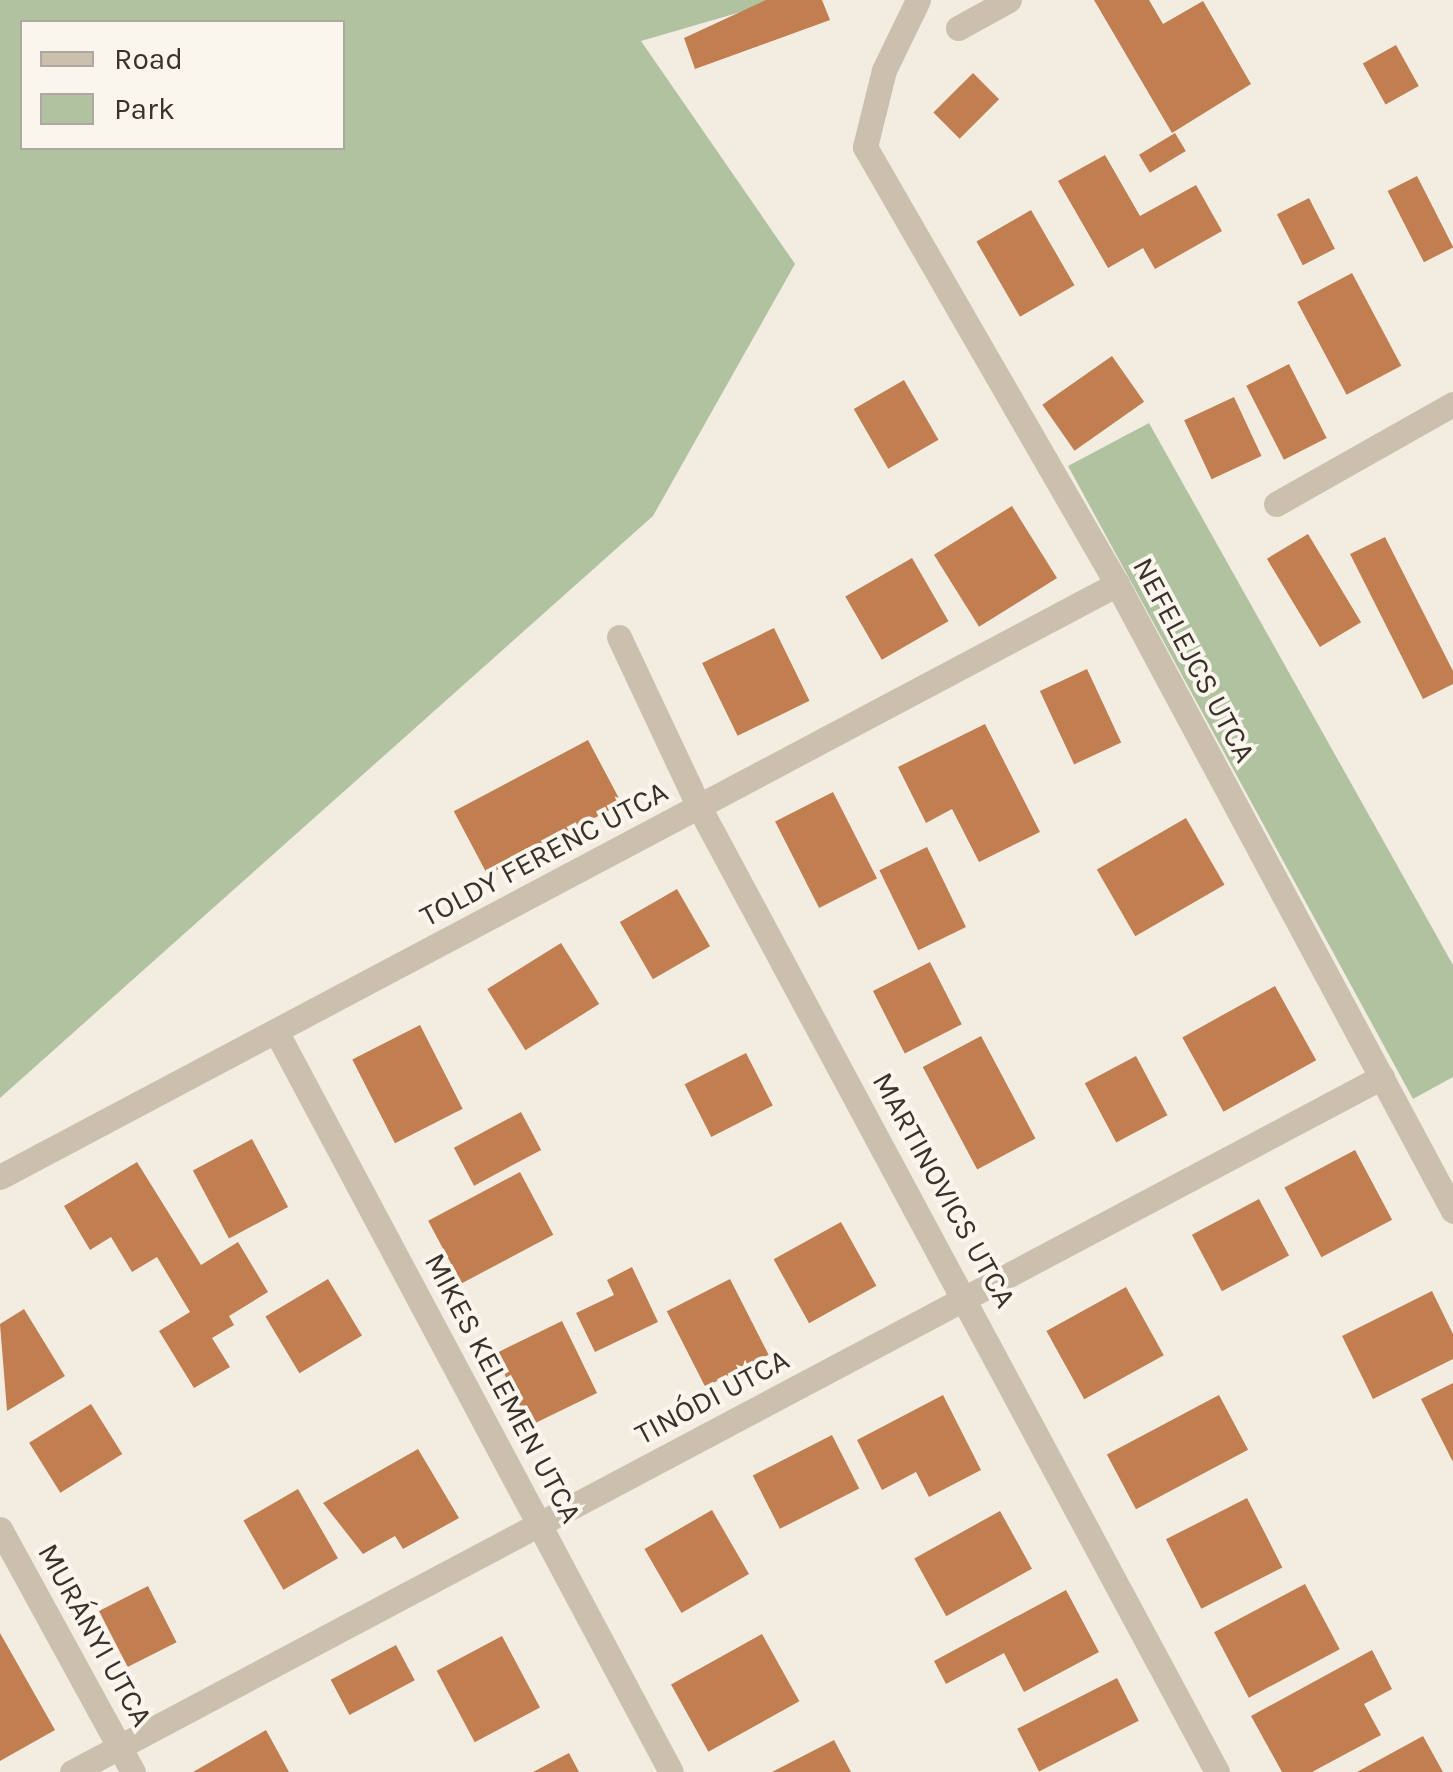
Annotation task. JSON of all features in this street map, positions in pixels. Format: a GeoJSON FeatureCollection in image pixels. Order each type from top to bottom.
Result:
{"type":"FeatureCollection","features":[{"type":"Feature","properties":{"kind":"street","name":"NEFELEJCS UTCA"},"geometry":{"type":"LineString","coordinates":[[918,0],[884,70],[865,147],[1117,584],[1453,1211]]}},
{"type":"Feature","properties":{"kind":"street"},"geometry":{"type":"LineString","coordinates":[[958,28],[1009,0]]}},
{"type":"Feature","properties":{"kind":"street"},"geometry":{"type":"LineString","coordinates":[[1276,504],[1453,404]]}},
{"type":"Feature","properties":{"kind":"street","name":"TOLDY FERENC UTCA"},"geometry":{"type":"LineString","coordinates":[[0,1177],[278,1035],[1117,584]]}},
{"type":"Feature","properties":{"kind":"street","name":"MARTINOVICS UTCA"},"geometry":{"type":"LineString","coordinates":[[619,637],[699,808],[966,1298],[1216,1772]]}},
{"type":"Feature","properties":{"kind":"street","name":"MIKES KELEMEN UTCA"},"geometry":{"type":"LineString","coordinates":[[278,1035],[671,1772]]}},
{"type":"Feature","properties":{"kind":"street","name":"TINÓDI UTCA"},"geometry":{"type":"LineString","coordinates":[[72,1772],[118,1743],[540,1526],[1382,1077]]}},
{"type":"Feature","properties":{"kind":"street","name":"MURÁNYI UTCA"},"geometry":{"type":"LineString","coordinates":[[0,1529],[133,1772]]}},
{"type":"Feature","properties":{"kind":"green space"},"geometry":{"type":"Polygon","coordinates":[[[0,0],[782,0],[641,41],[795,264],[653,516],[0,1098],[0,0]]]}},
{"type":"Feature","properties":{"kind":"green space"},"geometry":{"type":"Polygon","coordinates":[[[1149,423],[1453,965],[1453,1077],[1413,1099],[1068,466],[1149,423]]]}},
{"type":"Feature","properties":{"kind":"building"},"geometry":{"type":"Polygon","coordinates":[[[766,0],[822,0],[830,20],[695,69],[684,38],[766,0]]]}},
{"type":"Feature","properties":{"kind":"building"},"geometry":{"type":"Polygon","coordinates":[[[1094,0],[1149,0],[1163,24],[1203,1],[1251,84],[1172,133],[1094,0]]]}},
{"type":"Feature","properties":{"kind":"building"},"geometry":{"type":"Polygon","coordinates":[[[1396,45],[1419,86],[1386,105],[1363,63],[1396,45]]]}},
{"type":"Feature","properties":{"kind":"building"},"geometry":{"type":"Polygon","coordinates":[[[973,73],[999,99],[960,139],[933,113],[973,73]]]}},
{"type":"Feature","properties":{"kind":"building"},"geometry":{"type":"Polygon","coordinates":[[[1175,133],[1186,151],[1150,173],[1139,155],[1175,133]]]}},
{"type":"Feature","properties":{"kind":"building"},"geometry":{"type":"Polygon","coordinates":[[[1105,155],[1140,216],[1196,185],[1222,231],[1155,269],[1143,248],[1108,268],[1058,181],[1105,155]]]}},
{"type":"Feature","properties":{"kind":"building"},"geometry":{"type":"Polygon","coordinates":[[[1417,176],[1453,247],[1424,262],[1388,191],[1417,176]]]}},
{"type":"Feature","properties":{"kind":"building"},"geometry":{"type":"Polygon","coordinates":[[[1309,198],[1335,249],[1303,265],[1277,214],[1309,198]]]}},
{"type":"Feature","properties":{"kind":"building"},"geometry":{"type":"Polygon","coordinates":[[[1031,210],[1074,285],[1020,317],[976,242],[1031,210]]]}},
{"type":"Feature","properties":{"kind":"building"},"geometry":{"type":"Polygon","coordinates":[[[1352,273],[1401,366],[1347,395],[1297,302],[1352,273]]]}},
{"type":"Feature","properties":{"kind":"building"},"geometry":{"type":"Polygon","coordinates":[[[1112,356],[1144,402],[1074,451],[1042,405],[1112,356]]]}},
{"type":"Feature","properties":{"kind":"building"},"geometry":{"type":"Polygon","coordinates":[[[1289,364],[1327,438],[1284,460],[1246,386],[1289,364]]]}},
{"type":"Feature","properties":{"kind":"building"},"geometry":{"type":"Polygon","coordinates":[[[904,380],[938,440],[888,469],[854,409],[904,380]]]}},
{"type":"Feature","properties":{"kind":"building"},"geometry":{"type":"Polygon","coordinates":[[[1234,397],[1261,456],[1212,479],[1184,420],[1234,397]]]}},
{"type":"Feature","properties":{"kind":"building"},"geometry":{"type":"Polygon","coordinates":[[[1012,506],[1057,578],[979,627],[934,555],[1012,506]]]}},
{"type":"Feature","properties":{"kind":"building"},"geometry":{"type":"Polygon","coordinates":[[[1308,534],[1361,622],[1320,647],[1267,559],[1308,534]]]}},
{"type":"Feature","properties":{"kind":"building"},"geometry":{"type":"Polygon","coordinates":[[[1385,537],[1453,671],[1453,684],[1423,699],[1350,554],[1385,537]]]}},
{"type":"Feature","properties":{"kind":"building"},"geometry":{"type":"Polygon","coordinates":[[[912,558],[948,621],[882,660],[845,596],[912,558]]]}},
{"type":"Feature","properties":{"kind":"building"},"geometry":{"type":"Polygon","coordinates":[[[774,628],[810,701],[738,736],[702,663],[774,628]]]}},
{"type":"Feature","properties":{"kind":"building"},"geometry":{"type":"Polygon","coordinates":[[[1087,669],[1121,742],[1074,764],[1040,691],[1087,669]]]}},
{"type":"Feature","properties":{"kind":"building"},"geometry":{"type":"Polygon","coordinates":[[[985,724],[1040,832],[979,862],[952,809],[926,823],[898,767],[985,724]]]}},
{"type":"Feature","properties":{"kind":"building"},"geometry":{"type":"Polygon","coordinates":[[[588,740],[622,804],[488,875],[454,811],[588,740]]]}},
{"type":"Feature","properties":{"kind":"building"},"geometry":{"type":"Polygon","coordinates":[[[833,792],[877,878],[819,908],[775,822],[833,792]]]}},
{"type":"Feature","properties":{"kind":"building"},"geometry":{"type":"Polygon","coordinates":[[[1186,818],[1224,885],[1135,936],[1097,870],[1186,818]]]}},
{"type":"Feature","properties":{"kind":"building"},"geometry":{"type":"Polygon","coordinates":[[[927,847],[966,927],[918,950],[879,870],[927,847]]]}},
{"type":"Feature","properties":{"kind":"building"},"geometry":{"type":"Polygon","coordinates":[[[677,889],[710,946],[653,979],[620,922],[677,889]]]}},
{"type":"Feature","properties":{"kind":"building"},"geometry":{"type":"Polygon","coordinates":[[[561,943],[599,1004],[525,1050],[487,989],[561,943]]]}},
{"type":"Feature","properties":{"kind":"building"},"geometry":{"type":"Polygon","coordinates":[[[930,962],[962,1024],[905,1053],[873,991],[930,962]]]}},
{"type":"Feature","properties":{"kind":"building"},"geometry":{"type":"Polygon","coordinates":[[[1275,986],[1316,1060],[1223,1112],[1182,1037],[1275,986]]]}},
{"type":"Feature","properties":{"kind":"building"},"geometry":{"type":"Polygon","coordinates":[[[420,1025],[463,1109],[395,1143],[352,1060],[420,1025]]]}},
{"type":"Feature","properties":{"kind":"building"},"geometry":{"type":"Polygon","coordinates":[[[981,1036],[1035,1138],[977,1169],[923,1067],[981,1036]]]}},
{"type":"Feature","properties":{"kind":"building"},"geometry":{"type":"Polygon","coordinates":[[[746,1053],[773,1106],[711,1137],[685,1084],[746,1053]]]}},
{"type":"Feature","properties":{"kind":"building"},"geometry":{"type":"Polygon","coordinates":[[[1136,1056],[1167,1115],[1116,1142],[1085,1083],[1136,1056]]]}},
{"type":"Feature","properties":{"kind":"building"},"geometry":{"type":"Polygon","coordinates":[[[521,1112],[541,1150],[474,1186],[454,1148],[521,1112]]]}},
{"type":"Feature","properties":{"kind":"building"},"geometry":{"type":"Polygon","coordinates":[[[252,1139],[288,1207],[229,1238],[193,1170],[252,1139]]]}},
{"type":"Feature","properties":{"kind":"building"},"geometry":{"type":"Polygon","coordinates":[[[1355,1150],[1392,1220],[1321,1257],[1284,1188],[1355,1150]]]}},
{"type":"Feature","properties":{"kind":"building"},"geometry":{"type":"Polygon","coordinates":[[[137,1162],[201,1265],[238,1242],[268,1292],[229,1316],[234,1325],[212,1338],[230,1367],[194,1388],[159,1331],[190,1312],[157,1257],[132,1272],[111,1237],[90,1250],[64,1206],[137,1162]]]}},
{"type":"Feature","properties":{"kind":"building"},"geometry":{"type":"Polygon","coordinates":[[[520,1172],[553,1235],[462,1284],[428,1221],[520,1172]]]}},
{"type":"Feature","properties":{"kind":"building"},"geometry":{"type":"Polygon","coordinates":[[[1259,1199],[1289,1256],[1222,1291],[1192,1235],[1259,1199]]]}},
{"type":"Feature","properties":{"kind":"building"},"geometry":{"type":"Polygon","coordinates":[[[841,1222],[876,1286],[809,1323],[774,1259],[841,1222]]]}},
{"type":"Feature","properties":{"kind":"building"},"geometry":{"type":"Polygon","coordinates":[[[632,1267],[658,1322],[595,1352],[576,1313],[614,1295],[607,1280],[632,1267]]]}},
{"type":"Feature","properties":{"kind":"building"},"geometry":{"type":"Polygon","coordinates":[[[328,1279],[362,1336],[299,1373],[265,1317],[328,1279]]]}},
{"type":"Feature","properties":{"kind":"building"},"geometry":{"type":"Polygon","coordinates":[[[730,1279],[769,1355],[705,1387],[667,1311],[730,1279]]]}},
{"type":"Feature","properties":{"kind":"building"},"geometry":{"type":"Polygon","coordinates":[[[1126,1287],[1164,1355],[1084,1399],[1046,1331],[1126,1287]]]}},
{"type":"Feature","properties":{"kind":"building"},"geometry":{"type":"Polygon","coordinates":[[[1432,1291],[1453,1334],[1453,1359],[1373,1399],[1342,1336],[1432,1291]]]}},
{"type":"Feature","properties":{"kind":"building"},"geometry":{"type":"Polygon","coordinates":[[[24,1309],[65,1376],[7,1411],[0,1324],[24,1309]]]}},
{"type":"Feature","properties":{"kind":"building"},"geometry":{"type":"Polygon","coordinates":[[[562,1321],[597,1393],[530,1426],[495,1354],[562,1321]]]}},
{"type":"Feature","properties":{"kind":"building"},"geometry":{"type":"Polygon","coordinates":[[[1453,1383],[1453,1462],[1421,1399],[1453,1383]]]}},
{"type":"Feature","properties":{"kind":"building"},"geometry":{"type":"Polygon","coordinates":[[[943,1395],[981,1470],[929,1497],[916,1472],[882,1490],[857,1440],[943,1395]]]}},
{"type":"Feature","properties":{"kind":"building"},"geometry":{"type":"Polygon","coordinates":[[[1219,1395],[1248,1450],[1136,1509],[1107,1455],[1219,1395]]]}},
{"type":"Feature","properties":{"kind":"building"},"geometry":{"type":"Polygon","coordinates":[[[91,1404],[122,1454],[60,1493],[29,1443],[91,1404]]]}},
{"type":"Feature","properties":{"kind":"building"},"geometry":{"type":"Polygon","coordinates":[[[832,1435],[859,1488],[780,1529],[753,1475],[832,1435]]]}},
{"type":"Feature","properties":{"kind":"building"},"geometry":{"type":"Polygon","coordinates":[[[418,1449],[459,1518],[403,1549],[395,1536],[363,1554],[323,1503],[418,1449]]]}},
{"type":"Feature","properties":{"kind":"building"},"geometry":{"type":"Polygon","coordinates":[[[298,1489],[338,1558],[283,1590],[243,1520],[298,1489]]]}},
{"type":"Feature","properties":{"kind":"building"},"geometry":{"type":"Polygon","coordinates":[[[1247,1498],[1282,1567],[1201,1609],[1166,1539],[1247,1498]]]}},
{"type":"Feature","properties":{"kind":"building"},"geometry":{"type":"Polygon","coordinates":[[[712,1510],[749,1574],[681,1613],[644,1549],[712,1510]]]}},
{"type":"Feature","properties":{"kind":"building"},"geometry":{"type":"Polygon","coordinates":[[[1000,1511],[1032,1569],[946,1616],[914,1559],[1000,1511]]]}},
{"type":"Feature","properties":{"kind":"building"},"geometry":{"type":"Polygon","coordinates":[[[1305,1584],[1340,1649],[1249,1698],[1214,1632],[1305,1584]]]}},
{"type":"Feature","properties":{"kind":"building"},"geometry":{"type":"Polygon","coordinates":[[[148,1586],[177,1642],[128,1667],[99,1611],[148,1586]]]}},
{"type":"Feature","properties":{"kind":"building"},"geometry":{"type":"Polygon","coordinates":[[[1066,1590],[1099,1652],[1024,1692],[1004,1653],[946,1684],[934,1661],[1066,1590]]]}},
{"type":"Feature","properties":{"kind":"building"},"geometry":{"type":"Polygon","coordinates":[[[0,1633],[55,1730],[0,1761],[0,1633]]]}},
{"type":"Feature","properties":{"kind":"building"},"geometry":{"type":"Polygon","coordinates":[[[762,1634],[799,1701],[708,1752],[671,1684],[762,1634]]]}},
{"type":"Feature","properties":{"kind":"building"},"geometry":{"type":"Polygon","coordinates":[[[502,1636],[540,1708],[475,1742],[437,1671],[502,1636]]]}},
{"type":"Feature","properties":{"kind":"building"},"geometry":{"type":"Polygon","coordinates":[[[396,1645],[415,1680],[349,1715],[331,1680],[396,1645]]]}},
{"type":"Feature","properties":{"kind":"building"},"geometry":{"type":"Polygon","coordinates":[[[1372,1650],[1392,1689],[1364,1704],[1381,1735],[1312,1772],[1282,1772],[1251,1716],[1372,1650]]]}},
{"type":"Feature","properties":{"kind":"building"},"geometry":{"type":"Polygon","coordinates":[[[1117,1678],[1139,1721],[1039,1772],[1017,1729],[1117,1678]]]}},
{"type":"Feature","properties":{"kind":"building"},"geometry":{"type":"Polygon","coordinates":[[[266,1730],[289,1772],[193,1772],[266,1730]]]}},
{"type":"Feature","properties":{"kind":"building"},"geometry":{"type":"Polygon","coordinates":[[[1423,1736],[1443,1772],[1357,1772],[1423,1736]]]}},
{"type":"Feature","properties":{"kind":"building"},"geometry":{"type":"Polygon","coordinates":[[[834,1740],[851,1772],[772,1772],[834,1740]]]}},
{"type":"Feature","properties":{"kind":"building"},"geometry":{"type":"Polygon","coordinates":[[[569,1753],[579,1772],[533,1772],[569,1753]]]}}]}
